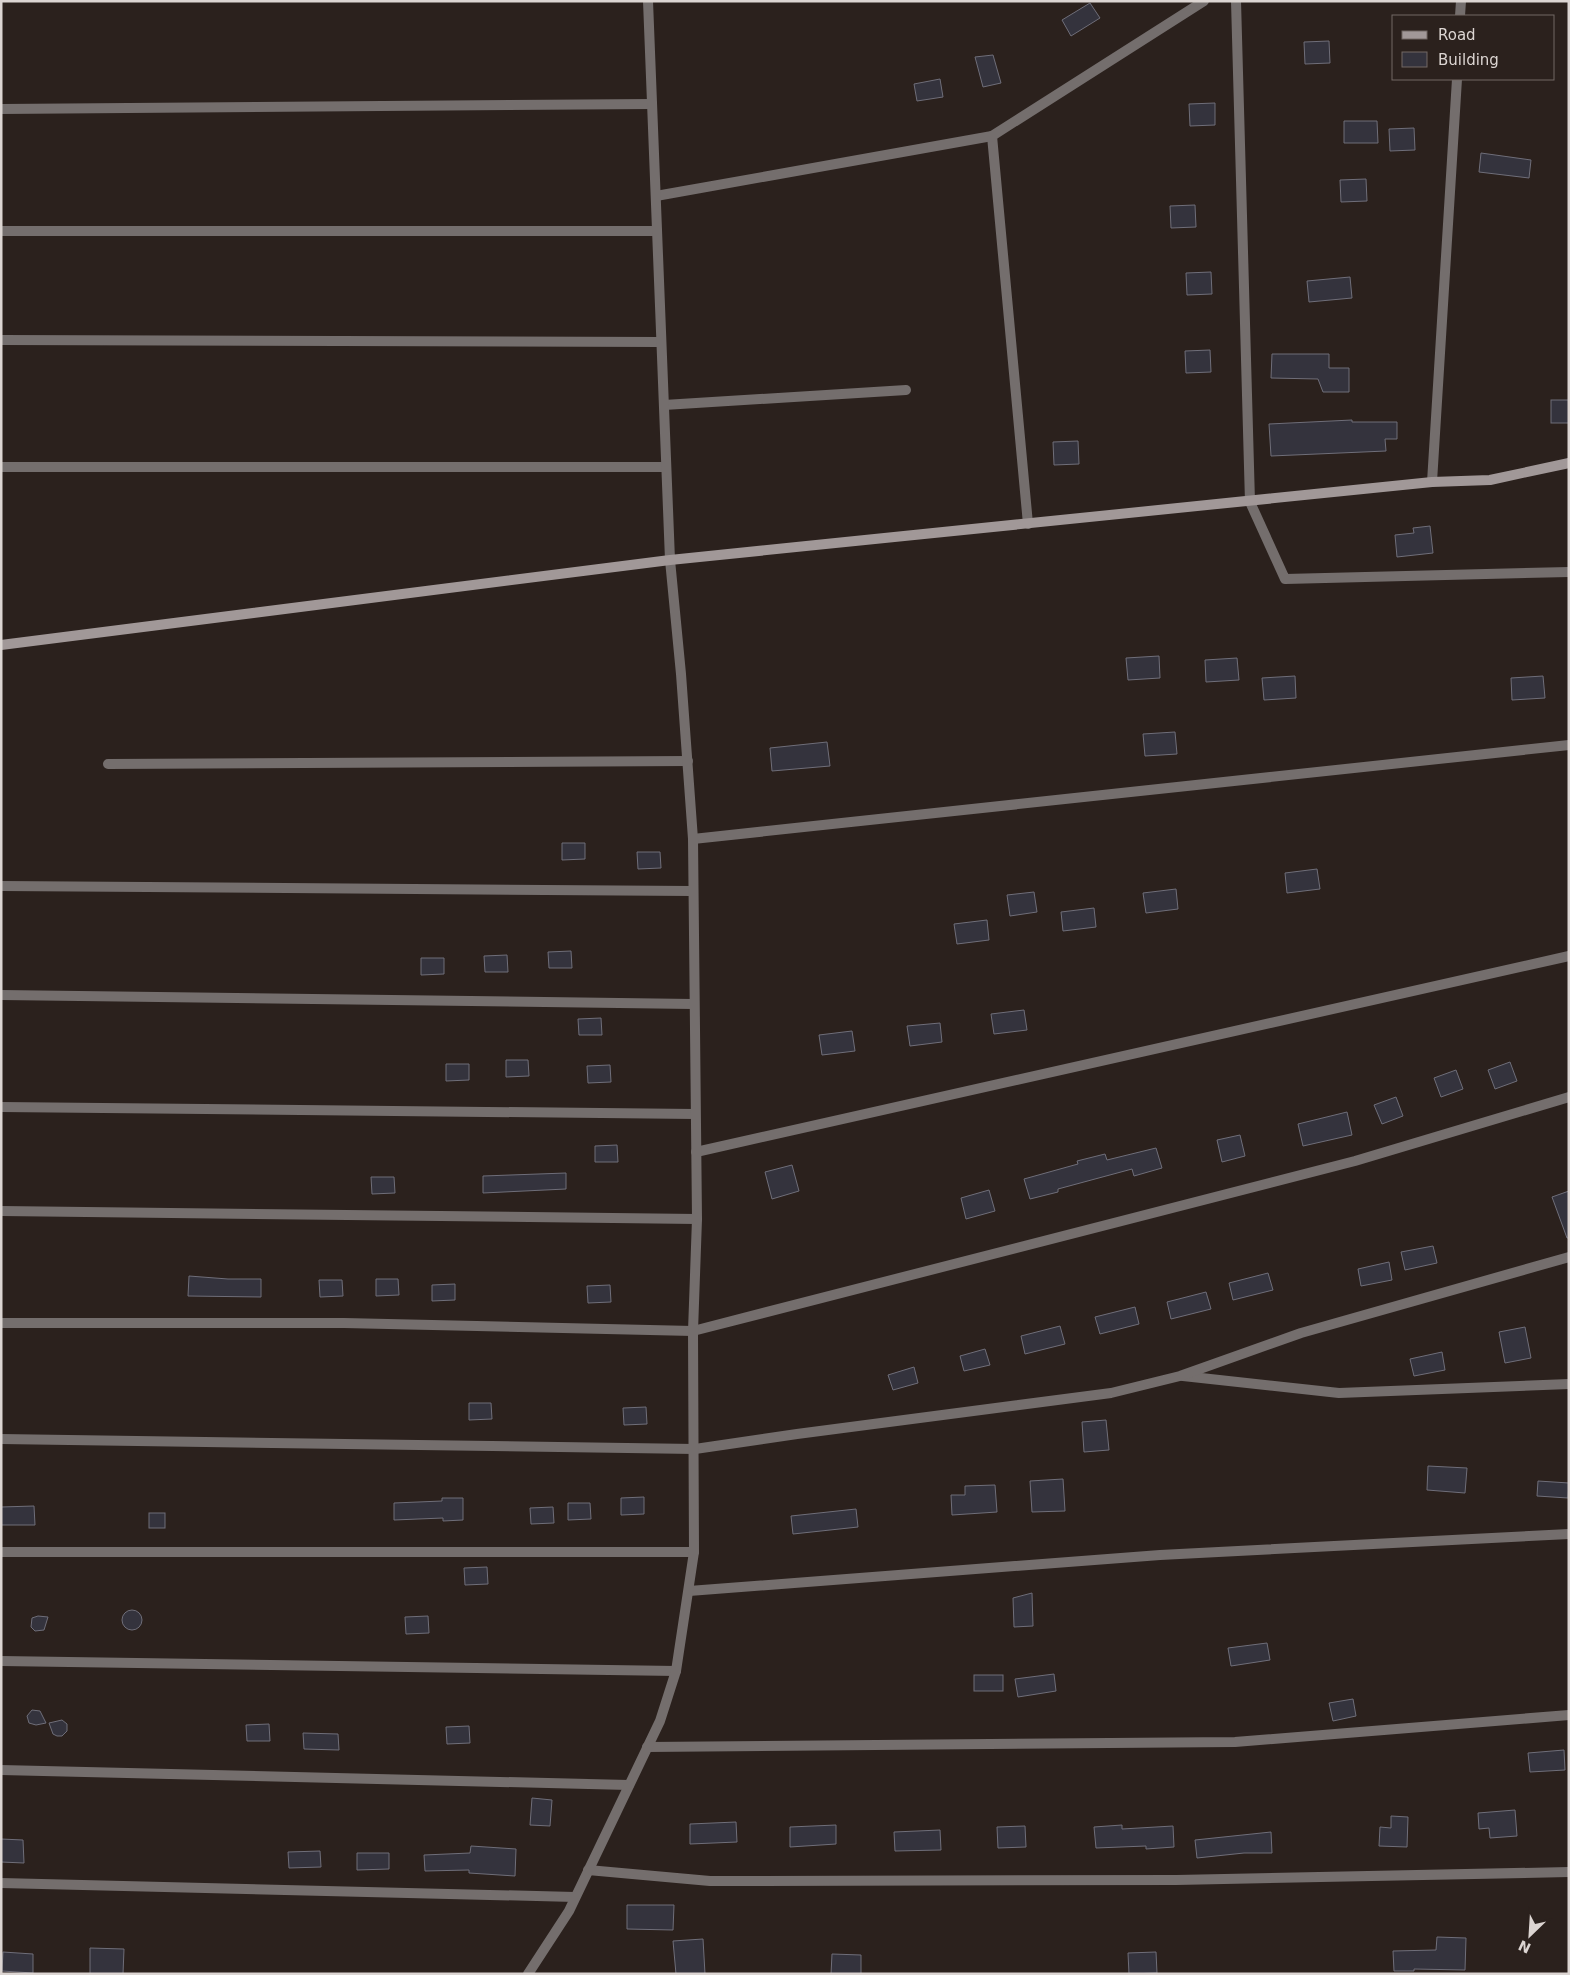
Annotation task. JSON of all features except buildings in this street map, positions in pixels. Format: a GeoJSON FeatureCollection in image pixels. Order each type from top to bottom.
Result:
{"type":"FeatureCollection","features":[{"type":"Feature","properties":{"kind":"street"},"geometry":{"type":"LineString","coordinates":[[528,1974],[576,1897],[660,1721],[676,1672],[694,1552],[693,1331],[697,1219],[693,1004],[693,839],[670,560],[648,1]]}},
{"type":"Feature","properties":{"kind":"street"},"geometry":{"type":"LineString","coordinates":[[656,196],[992,136],[1204,1]]}},
{"type":"Feature","properties":{"kind":"street"},"geometry":{"type":"LineString","coordinates":[[1236,1],[1250,502],[1285,579],[1569,572]]}},
{"type":"Feature","properties":{"kind":"street"},"geometry":{"type":"LineString","coordinates":[[1460,15],[1461,1]]}},
{"type":"Feature","properties":{"kind":"street"},"geometry":{"type":"LineString","coordinates":[[1432,482],[1458,80]]}},
{"type":"Feature","properties":{"kind":"street"},"geometry":{"type":"LineString","coordinates":[[1,109],[652,104]]}},
{"type":"Feature","properties":{"kind":"street"},"geometry":{"type":"LineString","coordinates":[[992,136],[1028,524]]}},
{"type":"Feature","properties":{"kind":"street"},"geometry":{"type":"LineString","coordinates":[[1,232],[657,231]]}},
{"type":"Feature","properties":{"kind":"street"},"geometry":{"type":"LineString","coordinates":[[1,340],[661,342]]}},
{"type":"Feature","properties":{"kind":"street"},"geometry":{"type":"LineString","coordinates":[[664,405],[906,390]]}},
{"type":"Feature","properties":{"kind":"street"},"geometry":{"type":"LineString","coordinates":[[1,645],[670,560],[1432,482],[1490,480],[1569,462]]}},
{"type":"Feature","properties":{"kind":"street"},"geometry":{"type":"LineString","coordinates":[[1,467],[666,467]]}},
{"type":"Feature","properties":{"kind":"street"},"geometry":{"type":"LineString","coordinates":[[693,839],[1569,746]]}},
{"type":"Feature","properties":{"kind":"street"},"geometry":{"type":"LineString","coordinates":[[108,764],[688,761]]}},
{"type":"Feature","properties":{"kind":"street"},"geometry":{"type":"LineString","coordinates":[[1,886],[692,892]]}},
{"type":"Feature","properties":{"kind":"street"},"geometry":{"type":"LineString","coordinates":[[696,1152],[1569,956]]}},
{"type":"Feature","properties":{"kind":"street"},"geometry":{"type":"LineString","coordinates":[[1,995],[693,1004]]}},
{"type":"Feature","properties":{"kind":"street"},"geometry":{"type":"LineString","coordinates":[[1,1323],[344,1323],[693,1331],[1355,1161],[1569,1097]]}},
{"type":"Feature","properties":{"kind":"street"},"geometry":{"type":"LineString","coordinates":[[1,1107],[695,1114]]}},
{"type":"Feature","properties":{"kind":"street"},"geometry":{"type":"LineString","coordinates":[[1,1211],[697,1219]]}},
{"type":"Feature","properties":{"kind":"street"},"geometry":{"type":"LineString","coordinates":[[1,1439],[695,1449],[1111,1393],[1180,1376],[1301,1333],[1569,1257]]}},
{"type":"Feature","properties":{"kind":"street"},"geometry":{"type":"LineString","coordinates":[[1180,1376],[1339,1393],[1569,1384]]}},
{"type":"Feature","properties":{"kind":"street"},"geometry":{"type":"LineString","coordinates":[[689,1591],[1160,1555],[1569,1534]]}},
{"type":"Feature","properties":{"kind":"street"},"geometry":{"type":"LineString","coordinates":[[1,1552],[694,1552]]}},
{"type":"Feature","properties":{"kind":"street"},"geometry":{"type":"LineString","coordinates":[[1,1661],[676,1672]]}},
{"type":"Feature","properties":{"kind":"street"},"geometry":{"type":"LineString","coordinates":[[647,1747],[1235,1742],[1569,1716]]}},
{"type":"Feature","properties":{"kind":"street"},"geometry":{"type":"LineString","coordinates":[[1,1770],[629,1785]]}},
{"type":"Feature","properties":{"kind":"street"},"geometry":{"type":"LineString","coordinates":[[588,1870],[710,1881],[1176,1880],[1569,1872]]}},
{"type":"Feature","properties":{"kind":"street"},"geometry":{"type":"LineString","coordinates":[[1,1883],[576,1897]]}}]}
